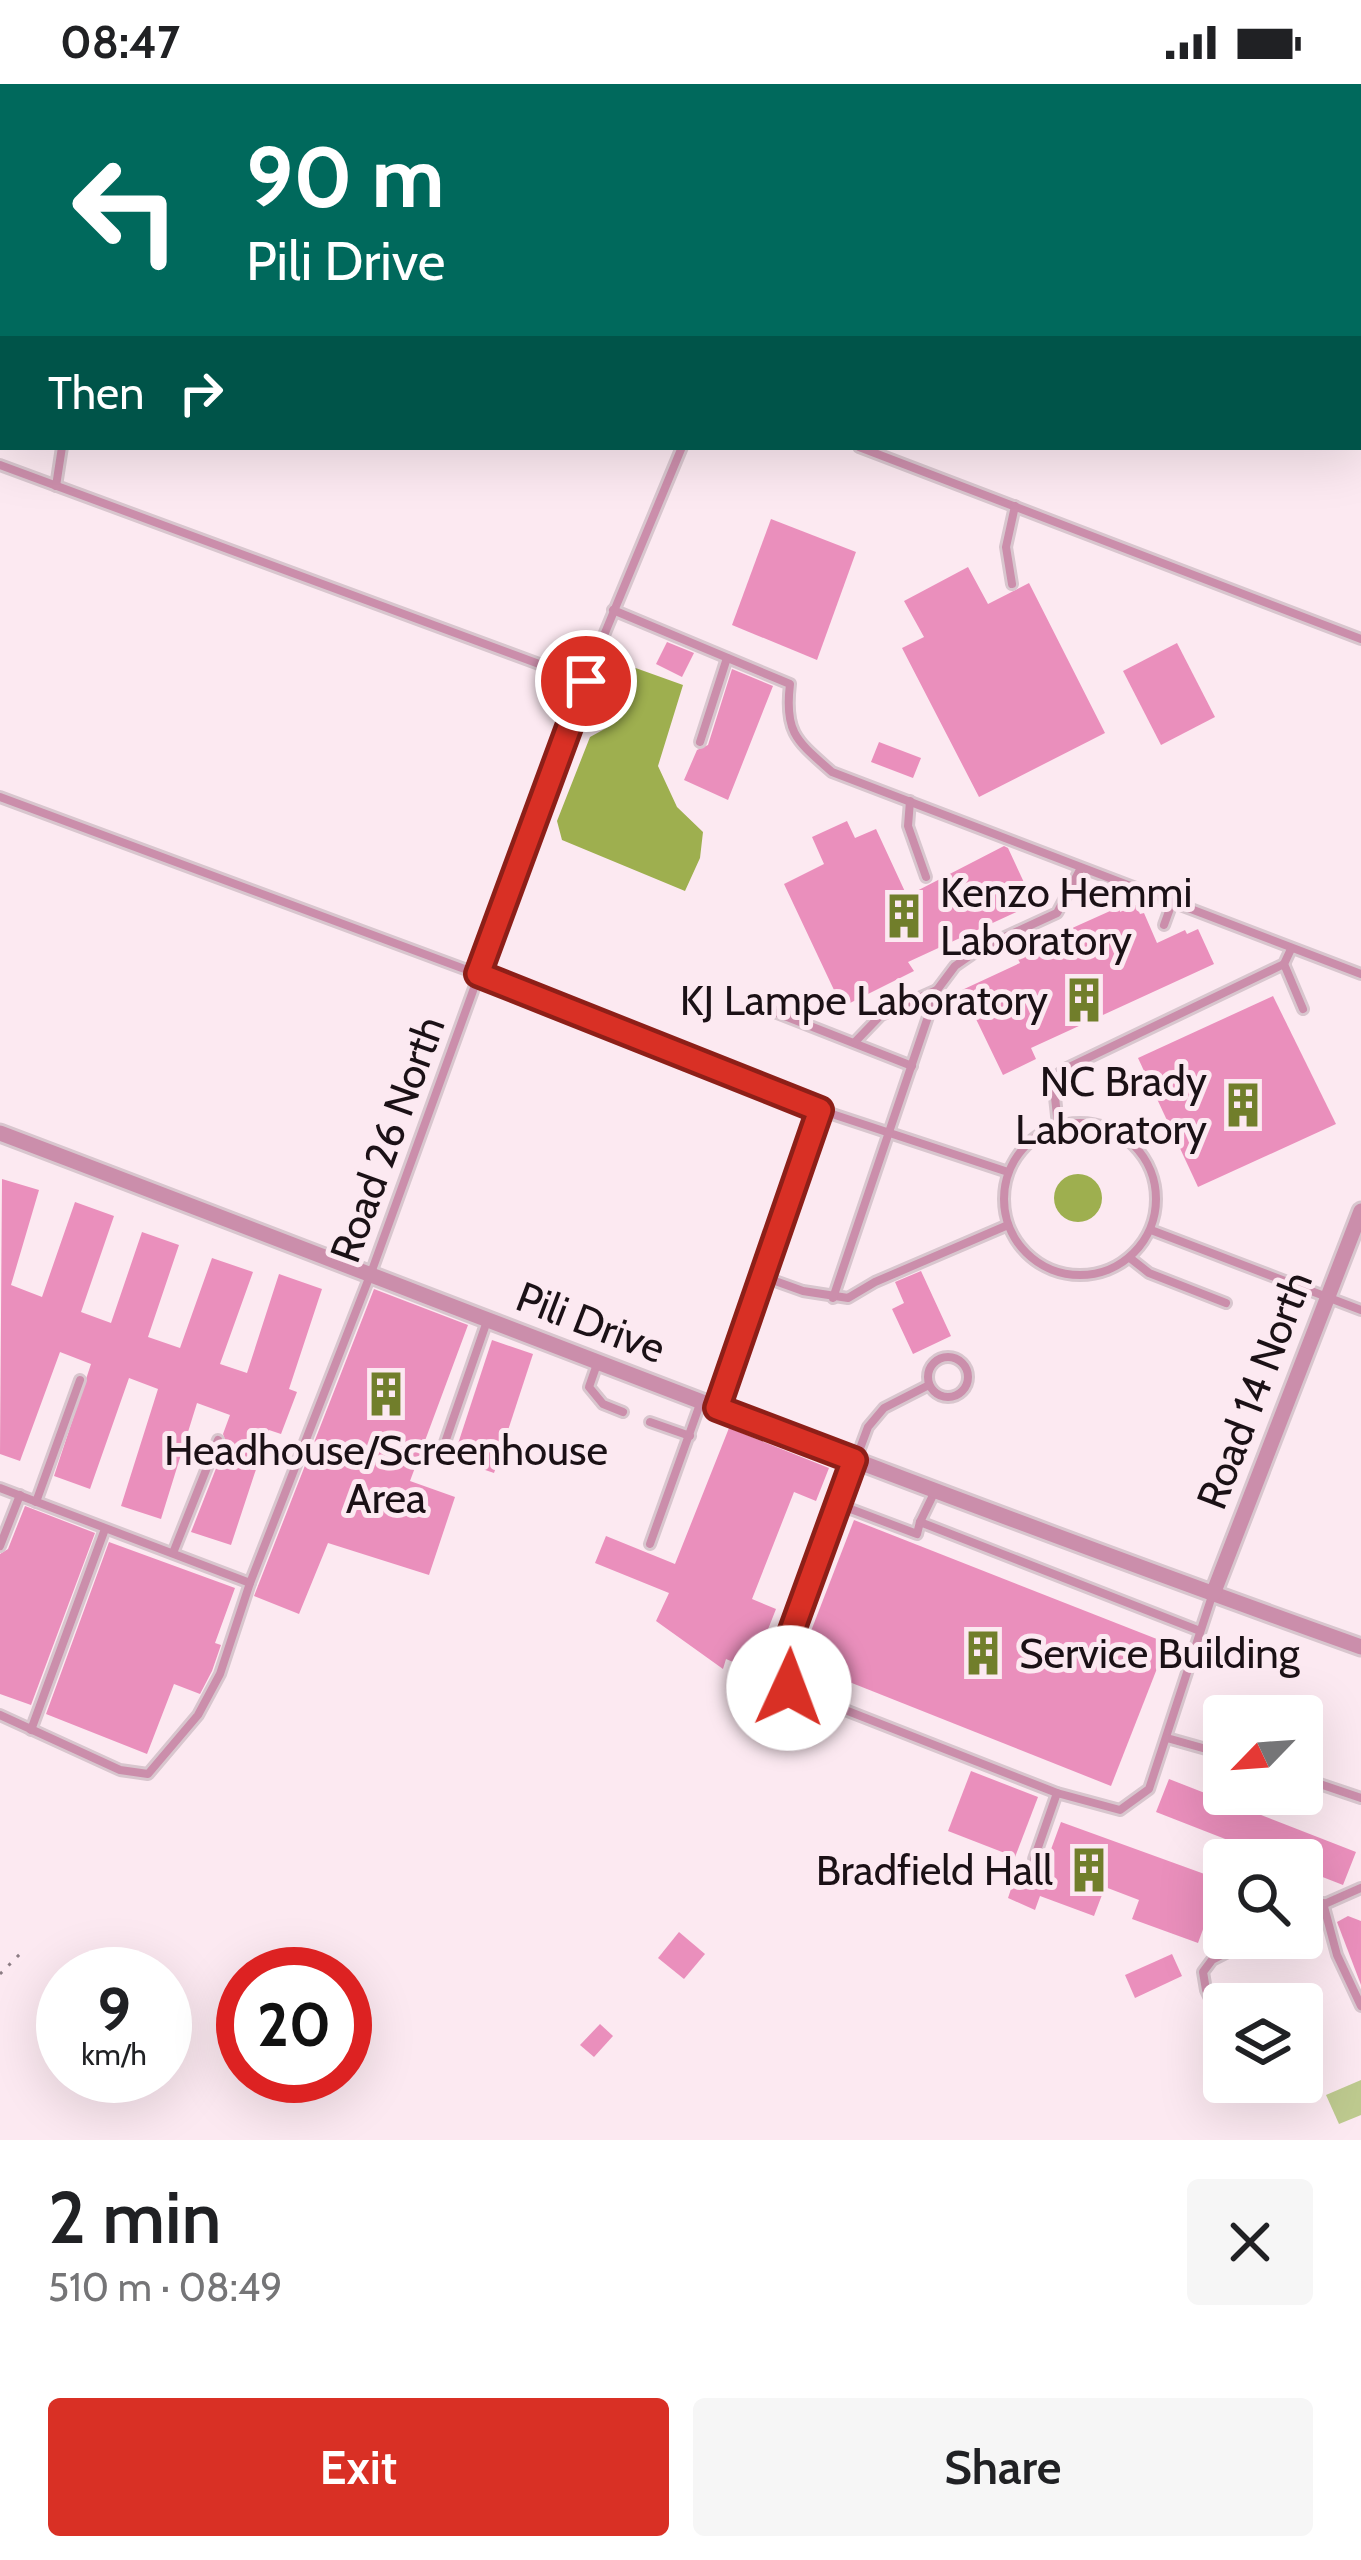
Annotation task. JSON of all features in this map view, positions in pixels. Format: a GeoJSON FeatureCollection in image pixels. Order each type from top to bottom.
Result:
{"type":"FeatureCollection","features":[{"type":"Feature","properties":{"kind":"street","name":"Pili Drive"},"geometry":{"type":"LineString","coordinates":[[0,1133],[597,1364],[1361,1647]]}},
{"type":"Feature","properties":{"kind":"street","name":"Road 14 North"},"geometry":{"type":"LineString","coordinates":[[1213,1594],[1361,1211]]}},
{"type":"Feature","properties":{"kind":"lane"},"geometry":{"type":"LineString","coordinates":[[56,486],[62,450]]}},
{"type":"Feature","properties":{"kind":"lane","name":"Road 26 North"},"geometry":{"type":"LineString","coordinates":[[31,1730],[120,1770],[148,1774],[198,1715],[220,1675],[250,1582],[371,1274],[586,681],[681,450]]}},
{"type":"Feature","properties":{"kind":"lane"},"geometry":{"type":"LineString","coordinates":[[867,450],[1361,639]]}},
{"type":"Feature","properties":{"kind":"lane"},"geometry":{"type":"LineString","coordinates":[[0,465],[586,681]]}},
{"type":"Feature","properties":{"kind":"lane"},"geometry":{"type":"LineString","coordinates":[[1012,584],[1006,547],[1015,506]]}},
{"type":"Feature","properties":{"kind":"lane"},"geometry":{"type":"LineString","coordinates":[[613,610],[790,684],[786,715],[803,746],[832,772],[1361,974]]}},
{"type":"Feature","properties":{"kind":"lane"},"geometry":{"type":"LineString","coordinates":[[700,742],[727,658]]}},
{"type":"Feature","properties":{"kind":"lane"},"geometry":{"type":"LineString","coordinates":[[0,797],[478,974],[820,1110],[1008,1172]]}},
{"type":"Feature","properties":{"kind":"lane"},"geometry":{"type":"LineString","coordinates":[[910,801],[908,826],[926,877]]}},
{"type":"Feature","properties":{"kind":"lane"},"geometry":{"type":"LineString","coordinates":[[832,1298],[937,990],[955,966],[981,948],[1057,913],[1081,868]]}},
{"type":"Feature","properties":{"kind":"lane"},"geometry":{"type":"LineString","coordinates":[[1164,925],[1172,903]]}},
{"type":"Feature","properties":{"kind":"lane"},"geometry":{"type":"LineString","coordinates":[[1058,1125],[1053,1079],[1066,1068],[1285,964],[1291,949]]}},
{"type":"Feature","properties":{"kind":"lane"},"geometry":{"type":"LineString","coordinates":[[1285,964],[1303,1009]]}},
{"type":"Feature","properties":{"kind":"lane"},"geometry":{"type":"LineString","coordinates":[[855,1042],[881,1015],[937,990]]}},
{"type":"Feature","properties":{"kind":"lane"},"geometry":{"type":"LineString","coordinates":[[777,1013],[912,1066]]}},
{"type":"Feature","properties":{"kind":"lane"},"geometry":{"type":"LineString","coordinates":[[650,1544],[690,1436],[709,1406],[764,1276],[820,1110]]}},
{"type":"Feature","properties":{"kind":"lane"},"geometry":{"type":"LineString","coordinates":[[1083,1121],[1108,1126],[1146,1158],[1155,1181],[1157,1206],[1151,1230],[1130,1258],[1109,1270],[1085,1276],[1061,1273],[1020,1247],[1008,1225],[1004,1190],[1008,1172],[1037,1135],[1058,1125],[1083,1121]]}},
{"type":"Feature","properties":{"kind":"lane"},"geometry":{"type":"LineString","coordinates":[[764,1276],[832,1298],[848,1298],[1008,1225]]}},
{"type":"Feature","properties":{"kind":"lane"},"geometry":{"type":"LineString","coordinates":[[1151,1230],[1361,1310]]}},
{"type":"Feature","properties":{"kind":"lane"},"geometry":{"type":"LineString","coordinates":[[1130,1258],[1149,1273],[1226,1304]]}},
{"type":"Feature","properties":{"kind":"lane"},"geometry":{"type":"LineString","coordinates":[[442,1454],[487,1321]]}},
{"type":"Feature","properties":{"kind":"lane"},"geometry":{"type":"LineString","coordinates":[[943,1357],[957,1358],[967,1368],[968,1382],[956,1396],[943,1397],[929,1385],[928,1371],[943,1357]]}},
{"type":"Feature","properties":{"kind":"lane"},"geometry":{"type":"LineString","coordinates":[[597,1364],[589,1387],[603,1404],[623,1412]]}},
{"type":"Feature","properties":{"kind":"lane"},"geometry":{"type":"LineString","coordinates":[[36,1502],[80,1380]]}},
{"type":"Feature","properties":{"kind":"lane"},"geometry":{"type":"LineString","coordinates":[[929,1385],[884,1408],[868,1427],[783,1655],[779,1676],[789,1688],[1057,1793],[1120,1810],[1149,1789],[1213,1594]]}},
{"type":"Feature","properties":{"kind":"lane"},"geometry":{"type":"LineString","coordinates":[[650,1422],[690,1436]]}},
{"type":"Feature","properties":{"kind":"lane"},"geometry":{"type":"LineString","coordinates":[[172,1553],[218,1440]]}},
{"type":"Feature","properties":{"kind":"lane"},"geometry":{"type":"LineString","coordinates":[[0,1488],[250,1582]]}},
{"type":"Feature","properties":{"kind":"lane"},"geometry":{"type":"LineString","coordinates":[[840,1505],[917,1534],[936,1488]]}},
{"type":"Feature","properties":{"kind":"lane"},"geometry":{"type":"LineString","coordinates":[[0,1546],[20,1496]]}},
{"type":"Feature","properties":{"kind":"lane"},"geometry":{"type":"LineString","coordinates":[[920,1522],[1200,1631]]}},
{"type":"Feature","properties":{"kind":"lane"},"geometry":{"type":"LineString","coordinates":[[0,1715],[31,1730],[106,1528]]}},
{"type":"Feature","properties":{"kind":"lane"},"geometry":{"type":"LineString","coordinates":[[1167,1738],[1203,1748]]}},
{"type":"Feature","properties":{"kind":"lane"},"geometry":{"type":"LineString","coordinates":[[1323,1785],[1361,1798]]}},
{"type":"Feature","properties":{"kind":"lane"},"geometry":{"type":"LineString","coordinates":[[1034,1859],[1057,1793]]}},
{"type":"Feature","properties":{"kind":"lane"},"geometry":{"type":"LineString","coordinates":[[1361,1888],[1323,1903],[1337,1955],[1361,2006]]}},
{"type":"Feature","properties":{"kind":"path"},"geometry":{"type":"LineString","coordinates":[[0,1974],[23,1951]]}},
{"type":"Feature","properties":{"kind":"shaded area"},"geometry":{"type":"Polygon","coordinates":[[[630,666],[683,685],[658,766],[677,807],[703,832],[700,858],[685,891],[562,840],[557,821],[590,737],[610,726],[618,676],[630,666]]]}},
{"type":"Feature","properties":{"kind":"shaded area"},"geometry":{"type":"Polygon","coordinates":[[[1078,1174],[1095,1181],[1102,1198],[1095,1215],[1078,1222],[1061,1215],[1054,1198],[1061,1181],[1078,1174]]]}},
{"type":"Feature","properties":{"kind":"shaded area"},"geometry":{"type":"Polygon","coordinates":[[[1361,2080],[1361,2115],[1339,2124],[1326,2095],[1361,2080]]]}},
{"type":"Feature","properties":{"kind":"building"},"geometry":{"type":"Polygon","coordinates":[[[771,519],[856,552],[817,660],[732,625],[771,519]]]}},
{"type":"Feature","properties":{"kind":"building"},"geometry":{"type":"Polygon","coordinates":[[[968,567],[988,604],[1029,583],[1105,733],[979,797],[902,648],[924,637],[904,601],[968,567]]]}},
{"type":"Feature","properties":{"kind":"building"},"geometry":{"type":"Polygon","coordinates":[[[667,642],[694,653],[682,677],[656,664],[667,642]]]}},
{"type":"Feature","properties":{"kind":"building"},"geometry":{"type":"Polygon","coordinates":[[[1177,643],[1215,717],[1161,745],[1123,671],[1177,643]]]}},
{"type":"Feature","properties":{"kind":"building"},"geometry":{"type":"Polygon","coordinates":[[[732,669],[773,686],[728,800],[684,780],[697,750],[708,745],[732,669]]]}},
{"type":"Feature","properties":{"kind":"building"},"geometry":{"type":"Polygon","coordinates":[[[879,742],[921,758],[913,778],[871,762],[879,742]]]}},
{"type":"Feature","properties":{"kind":"building","name":"Kenzo Hemmi Laboratory"},"geometry":{"type":"Polygon","coordinates":[[[847,821],[855,838],[876,829],[907,896],[1004,846],[1034,904],[908,962],[914,971],[842,1007],[784,884],[824,864],[812,837],[847,821]]]}},
{"type":"Feature","properties":{"kind":"building","name":"KJ Lampe Laboratory"},"geometry":{"type":"Polygon","coordinates":[[[1136,905],[1157,943],[1198,929],[1214,964],[1031,1048],[1036,1059],[1003,1075],[962,990],[1020,963],[1018,959],[1032,952],[1030,947],[1119,907],[1120,912],[1136,905]]]}},
{"type":"Feature","properties":{"kind":"building","name":"NC Brady Laboratory"},"geometry":{"type":"Polygon","coordinates":[[[1273,996],[1336,1124],[1198,1187],[1138,1058],[1273,996]]]}},
{"type":"Feature","properties":{"kind":"building"},"geometry":{"type":"Polygon","coordinates":[[[2,1179],[39,1190],[11,1285],[42,1297],[75,1202],[114,1216],[81,1312],[111,1323],[142,1232],[179,1245],[148,1337],[180,1348],[212,1258],[253,1272],[220,1364],[247,1373],[279,1274],[322,1289],[289,1389],[297,1392],[281,1434],[269,1430],[231,1545],[191,1532],[226,1443],[223,1434],[230,1415],[197,1403],[161,1519],[121,1506],[158,1389],[129,1378],[90,1489],[54,1476],[91,1364],[60,1352],[20,1461],[0,1454],[2,1179]]]}},
{"type":"Feature","properties":{"kind":"building"},"geometry":{"type":"Polygon","coordinates":[[[921,1271],[951,1336],[913,1354],[892,1309],[904,1303],[895,1282],[921,1271]]]}},
{"type":"Feature","properties":{"kind":"building","name":"Headhouse/Screenhouse Area"},"geometry":{"type":"Polygon","coordinates":[[[374,1289],[468,1325],[410,1481],[455,1497],[429,1575],[328,1543],[299,1614],[254,1596],[374,1289]]]}},
{"type":"Feature","properties":{"kind":"building"},"geometry":{"type":"Polygon","coordinates":[[[492,1340],[533,1354],[494,1473],[453,1459],[492,1340]]]}},
{"type":"Feature","properties":{"kind":"building"},"geometry":{"type":"Polygon","coordinates":[[[729,1428],[829,1468],[816,1501],[794,1492],[752,1599],[776,1609],[752,1670],[726,1659],[723,1669],[656,1621],[669,1593],[595,1563],[606,1536],[675,1564],[729,1428]]]}},
{"type":"Feature","properties":{"kind":"building"},"geometry":{"type":"Polygon","coordinates":[[[25,1506],[95,1533],[31,1705],[0,1694],[0,1554],[8,1549],[25,1506]]]}},
{"type":"Feature","properties":{"kind":"building","name":"Service Building"},"geometry":{"type":"Polygon","coordinates":[[[854,1520],[1167,1643],[1111,1786],[799,1662],[854,1520]]]}},
{"type":"Feature","properties":{"kind":"building"},"geometry":{"type":"Polygon","coordinates":[[[109,1542],[235,1588],[215,1643],[221,1645],[200,1694],[174,1684],[147,1754],[46,1714],[109,1542]]]}},
{"type":"Feature","properties":{"kind":"building"},"geometry":{"type":"Polygon","coordinates":[[[971,1771],[1038,1797],[1015,1857],[948,1831],[971,1771]]]}},
{"type":"Feature","properties":{"kind":"building"},"geometry":{"type":"Polygon","coordinates":[[[1169,1779],[1203,1792],[1203,1815],[1261,1815],[1323,1839],[1225,1839],[1156,1812],[1169,1779]]]}},
{"type":"Feature","properties":{"kind":"building"},"geometry":{"type":"Polygon","coordinates":[[[1061,1822],[1203,1873],[1203,1929],[1198,1943],[1132,1919],[1139,1900],[1105,1887],[1094,1916],[1040,1896],[1035,1910],[1008,1898],[1019,1865],[1042,1874],[1061,1822]]]}},
{"type":"Feature","properties":{"kind":"building"},"geometry":{"type":"Polygon","coordinates":[[[1323,1839],[1356,1852],[1343,1885],[1323,1877],[1323,1839]]]}},
{"type":"Feature","properties":{"kind":"building"},"geometry":{"type":"Polygon","coordinates":[[[1348,1916],[1361,1921],[1361,1985],[1337,1922],[1348,1916]]]}},
{"type":"Feature","properties":{"kind":"building"},"geometry":{"type":"Polygon","coordinates":[[[679,1932],[705,1954],[684,1979],[658,1958],[679,1932]]]}},
{"type":"Feature","properties":{"kind":"building"},"geometry":{"type":"Polygon","coordinates":[[[1172,1954],[1182,1976],[1135,1998],[1125,1975],[1172,1954]]]}},
{"type":"Feature","properties":{"kind":"building"},"geometry":{"type":"Polygon","coordinates":[[[600,2024],[613,2036],[594,2057],[580,2045],[600,2024]]]}},
{"type":"Feature","properties":{"kind":"place","name":"Kenzo Hemmi Laboratory"},"geometry":{"type":"Point","coordinates":[904,916]}},
{"type":"Feature","properties":{"kind":"place","name":"KJ Lampe Laboratory"},"geometry":{"type":"Point","coordinates":[1084,1000]}},
{"type":"Feature","properties":{"kind":"place","name":"NC Brady Laboratory"},"geometry":{"type":"Point","coordinates":[1243,1105]}},
{"type":"Feature","properties":{"kind":"place","name":"Headhouse/Screenhouse Area"},"geometry":{"type":"Point","coordinates":[386,1394]}},
{"type":"Feature","properties":{"kind":"place","name":"Service Building"},"geometry":{"type":"Point","coordinates":[983,1653]}},
{"type":"Feature","properties":{"kind":"place","name":"Bradfield Hall"},"geometry":{"type":"Point","coordinates":[1089,1870]}},
{"type":"Feature","properties":{"kind":"route"},"geometry":{"type":"LineString","coordinates":[[586,681],[478,974],[820,1110],[717,1408],[854,1460],[783,1655],[779,1676],[789,1688]]}}]}
